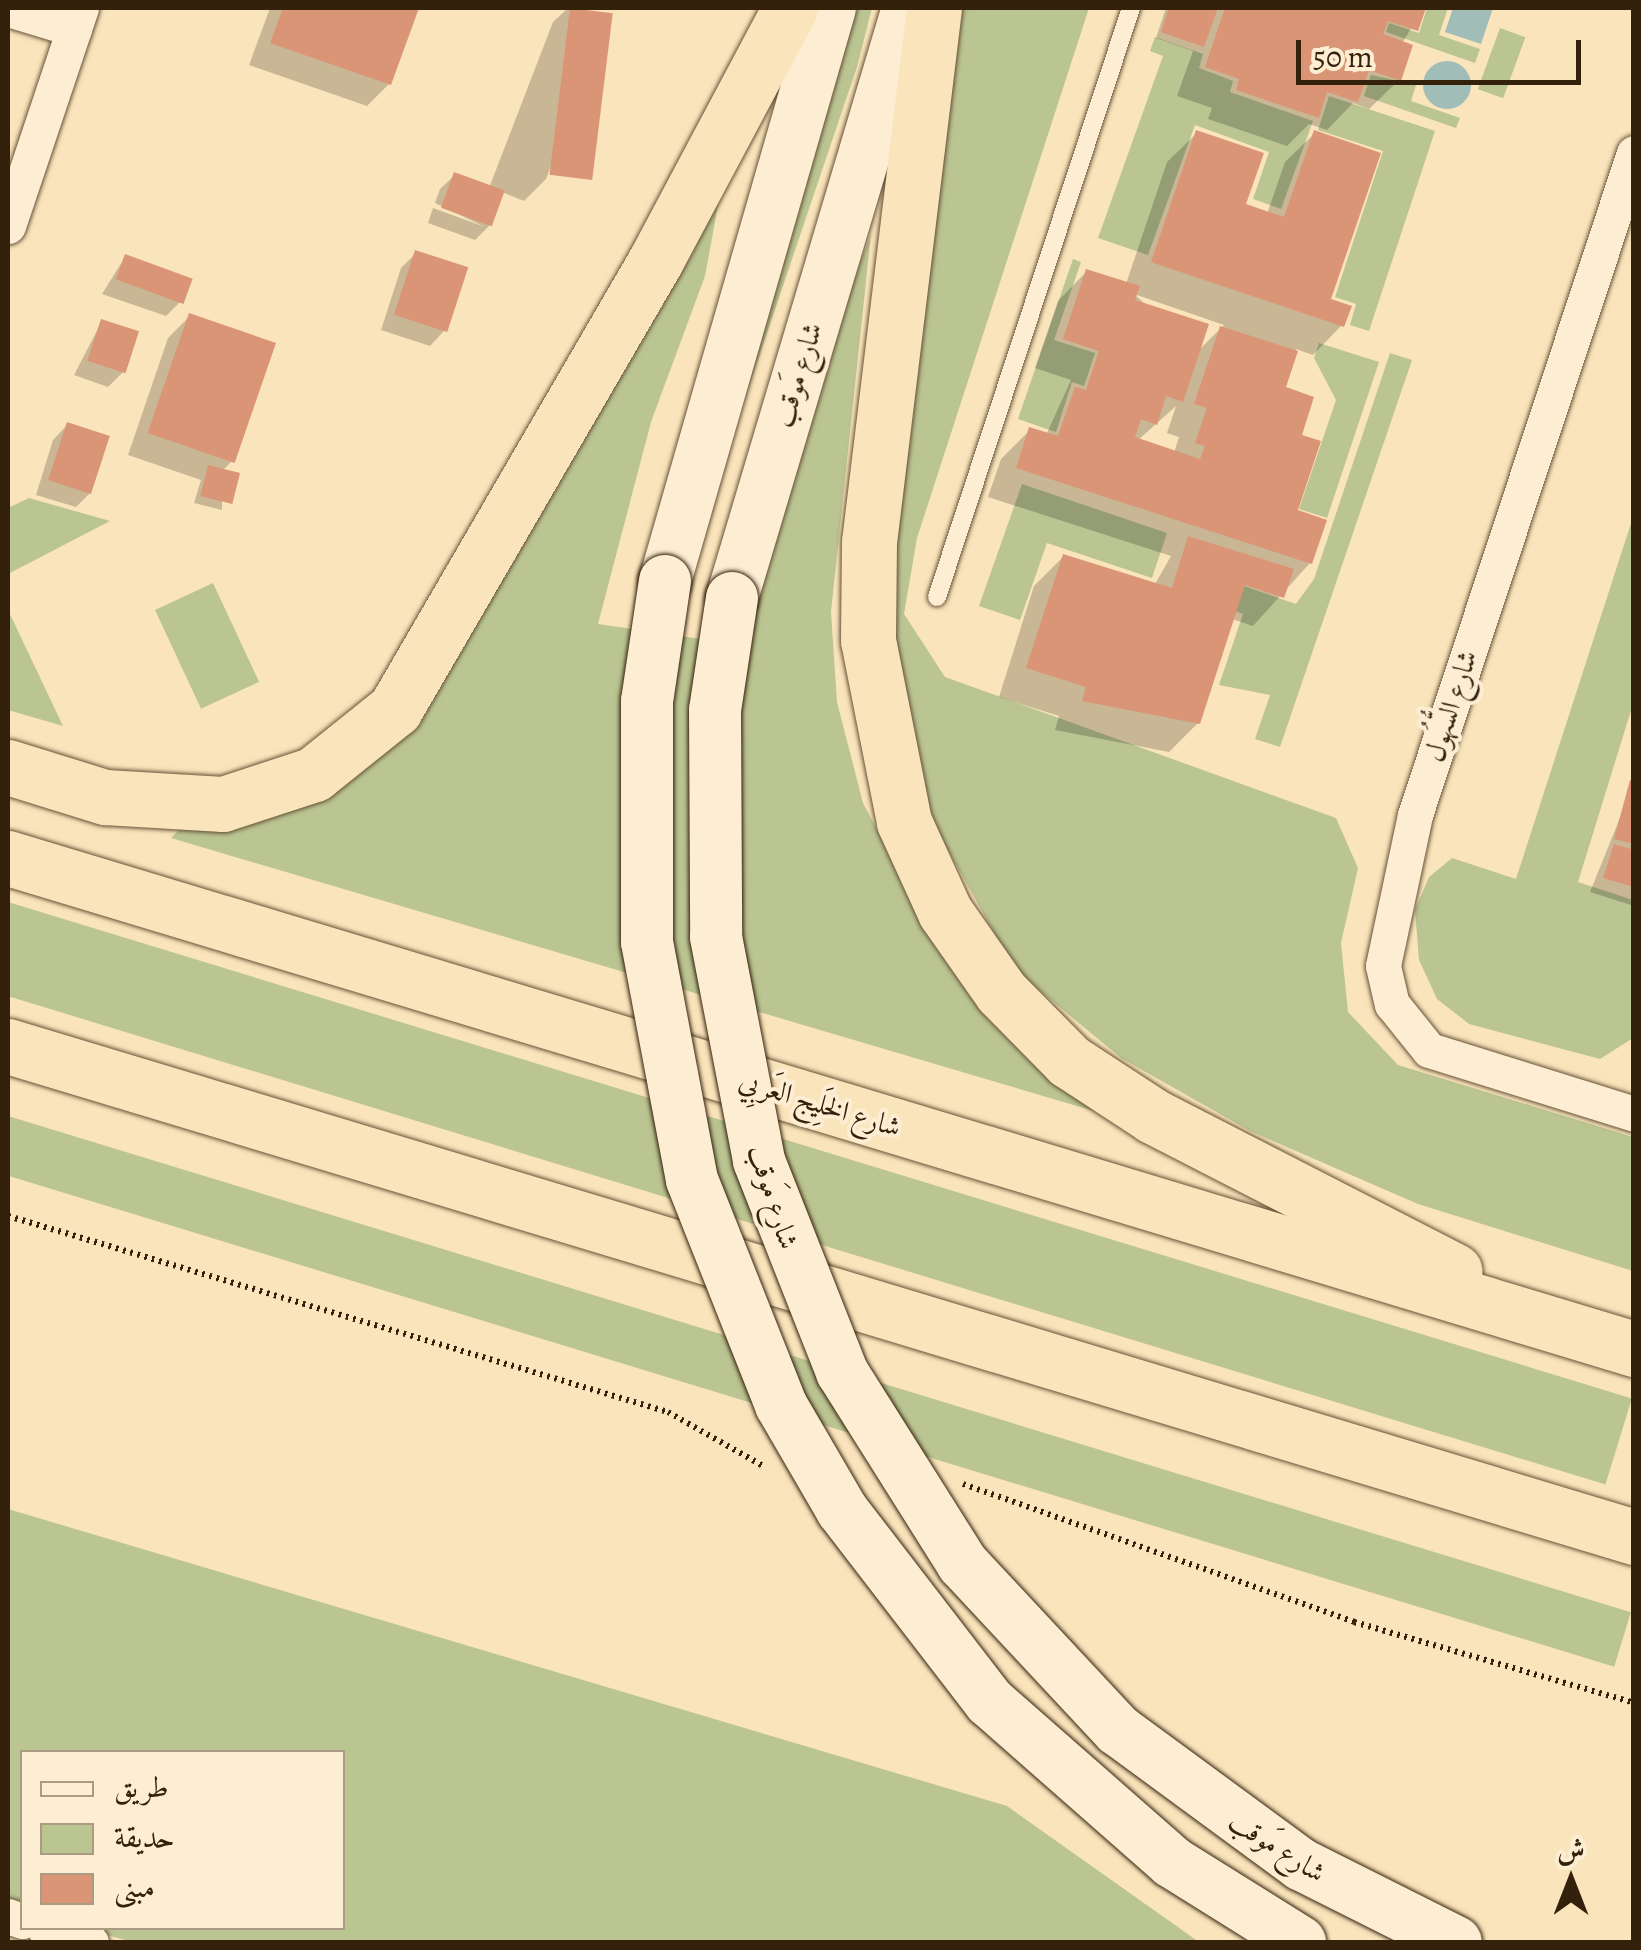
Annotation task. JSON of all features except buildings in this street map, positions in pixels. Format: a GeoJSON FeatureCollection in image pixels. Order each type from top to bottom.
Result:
{"type":"FeatureCollection","features":[{"type":"Feature","properties":{"kind":"highway"},"geometry":{"type":"LineString","coordinates":[[8,767],[106,797],[223,804],[314,774],[396,709],[656,260],[790,8]]}},
{"type":"Feature","properties":{"kind":"highway"},"geometry":{"type":"LineString","coordinates":[[934,8],[878,451],[868,640],[904,822],[945,912],[1002,992],[1069,1061],[1153,1116],[1554,1326]]}},
{"type":"Feature","properties":{"kind":"highway","name":"شارع الخَلِيج العَربِي"},"geometry":{"type":"LineString","coordinates":[[8,858],[1634,1349]]}},
{"type":"Feature","properties":{"kind":"highway"},"geometry":{"type":"LineString","coordinates":[[8,1046],[1634,1537]]}},
{"type":"Feature","properties":{"kind":"main road"},"geometry":{"type":"LineString","coordinates":[[830,8],[664,581],[646,718],[647,942],[692,1180],[782,1405],[902,1595],[990,1702],[1172,1862],[1300,1942]]}},
{"type":"Feature","properties":{"kind":"main road","name":"شارع مَوقب"},"geometry":{"type":"LineString","coordinates":[[908,8],[732,598],[716,710],[716,938],[759,1160],[842,1372],[963,1564],[1118,1730],[1302,1865],[1456,1942]]}},
{"type":"Feature","properties":{"kind":"street"},"geometry":{"type":"LineString","coordinates":[[8,9],[77,18],[8,226]]}},
{"type":"Feature","properties":{"kind":"street","name":"شارع السُّهُول"},"geometry":{"type":"LineString","coordinates":[[1634,153],[1414,815],[1383,966],[1392,1004],[1429,1050],[1634,1114]]}},
{"type":"Feature","properties":{"kind":"street"},"geometry":{"type":"LineString","coordinates":[[51,1930],[92,1942]]}},
{"type":"Feature","properties":{"kind":"lane"},"geometry":{"type":"LineString","coordinates":[[936,597],[1132,8]]}},
{"type":"Feature","properties":{"kind":"green space"},"geometry":{"type":"Polygon","coordinates":[[[848,8],[872,8],[857,67],[672,614],[848,8]]]}},
{"type":"Feature","properties":{"kind":"green space"},"geometry":{"type":"Polygon","coordinates":[[[958,8],[1089,8],[917,538],[904,614],[945,677],[1336,818],[1358,868],[1341,943],[1348,1012],[1398,1065],[1633,1137],[1633,1271],[1418,1204],[1250,1131],[1121,1058],[1015,970],[916,793],[874,635],[958,8]]]}},
{"type":"Feature","properties":{"kind":"green space"},"geometry":{"type":"Polygon","coordinates":[[[1427,8],[1448,8],[1439,35],[1480,49],[1475,63],[1386,32],[1389,23],[1419,33],[1427,8]]]}},
{"type":"Feature","properties":{"kind":"green space"},"geometry":{"type":"Polygon","coordinates":[[[1500,28],[1525,37],[1503,98],[1478,89],[1500,28]]]}},
{"type":"Feature","properties":{"kind":"green space"},"geometry":{"type":"Polygon","coordinates":[[[1155,37],[1203,54],[1199,68],[1233,81],[1230,92],[1313,121],[1281,209],[1253,199],[1269,152],[1195,125],[1148,255],[1098,238],[1163,56],[1150,51],[1155,37]]]}},
{"type":"Feature","properties":{"kind":"green space"},"geometry":{"type":"Polygon","coordinates":[[[1371,75],[1416,85],[1411,101],[1460,118],[1456,128],[1364,96],[1371,75]]]}},
{"type":"Feature","properties":{"kind":"green space"},"geometry":{"type":"Polygon","coordinates":[[[1329,96],[1435,131],[1369,331],[1350,325],[1356,304],[1335,297],[1383,151],[1318,130],[1329,96]]]}},
{"type":"Feature","properties":{"kind":"green space"},"geometry":{"type":"Polygon","coordinates":[[[721,189],[705,276],[651,422],[598,624],[742,645],[774,492],[871,234],[831,612],[837,702],[863,803],[924,918],[1104,1114],[171,838],[182,827],[323,795],[396,745],[721,189]]]}},
{"type":"Feature","properties":{"kind":"green space"},"geometry":{"type":"Polygon","coordinates":[[[1073,259],[1081,262],[1054,340],[1095,353],[1084,386],[1072,382],[1056,432],[1018,419],[1073,259]]]}},
{"type":"Feature","properties":{"kind":"green space"},"geometry":{"type":"Polygon","coordinates":[[[1319,343],[1379,362],[1327,518],[1299,509],[1336,400],[1314,358],[1319,343]]]}},
{"type":"Feature","properties":{"kind":"green space"},"geometry":{"type":"Polygon","coordinates":[[[1390,353],[1412,360],[1280,747],[1255,739],[1270,695],[1219,685],[1243,614],[1233,610],[1241,585],[1296,604],[1314,579],[1390,353]]]}},
{"type":"Feature","properties":{"kind":"green space"},"geometry":{"type":"Polygon","coordinates":[[[1022,484],[1167,533],[1152,578],[1047,543],[1020,620],[979,606],[1022,484]]]}},
{"type":"Feature","properties":{"kind":"green space"},"geometry":{"type":"Polygon","coordinates":[[[29,498],[110,521],[8,574],[8,508],[29,498]]]}},
{"type":"Feature","properties":{"kind":"green space"},"geometry":{"type":"Polygon","coordinates":[[[1633,517],[1633,704],[1578,882],[1633,900],[1633,1038],[1600,1059],[1469,1024],[1437,999],[1419,960],[1415,910],[1429,877],[1452,858],[1516,879],[1633,517]]]}},
{"type":"Feature","properties":{"kind":"green space"},"geometry":{"type":"Polygon","coordinates":[[[213,583],[259,682],[201,709],[155,610],[213,583]]]}},
{"type":"Feature","properties":{"kind":"green space"},"geometry":{"type":"Polygon","coordinates":[[[8,610],[63,726],[8,710],[8,610]]]}},
{"type":"Feature","properties":{"kind":"green space"},"geometry":{"type":"Polygon","coordinates":[[[8,902],[1632,1398],[1605,1485],[8,996],[8,902]]]}},
{"type":"Feature","properties":{"kind":"green space"},"geometry":{"type":"Polygon","coordinates":[[[8,1116],[1631,1612],[1614,1667],[8,1176],[8,1116]]]}},
{"type":"Feature","properties":{"kind":"green space"},"geometry":{"type":"Polygon","coordinates":[[[8,1509],[1007,1806],[1199,1942],[132,1942],[90,1930],[345,1930],[345,1750],[20,1750],[20,1908],[8,1904],[8,1509]]]}},
{"type":"Feature","properties":{"kind":"water"},"geometry":{"type":"Polygon","coordinates":[[[1453,8],[1493,8],[1481,44],[1445,32],[1453,8]]]}},
{"type":"Feature","properties":{"kind":"water"},"geometry":{"type":"Polygon","coordinates":[[[1447,61],[1464,68],[1471,85],[1464,102],[1447,109],[1430,102],[1423,85],[1430,68],[1447,61]]]}}]}
